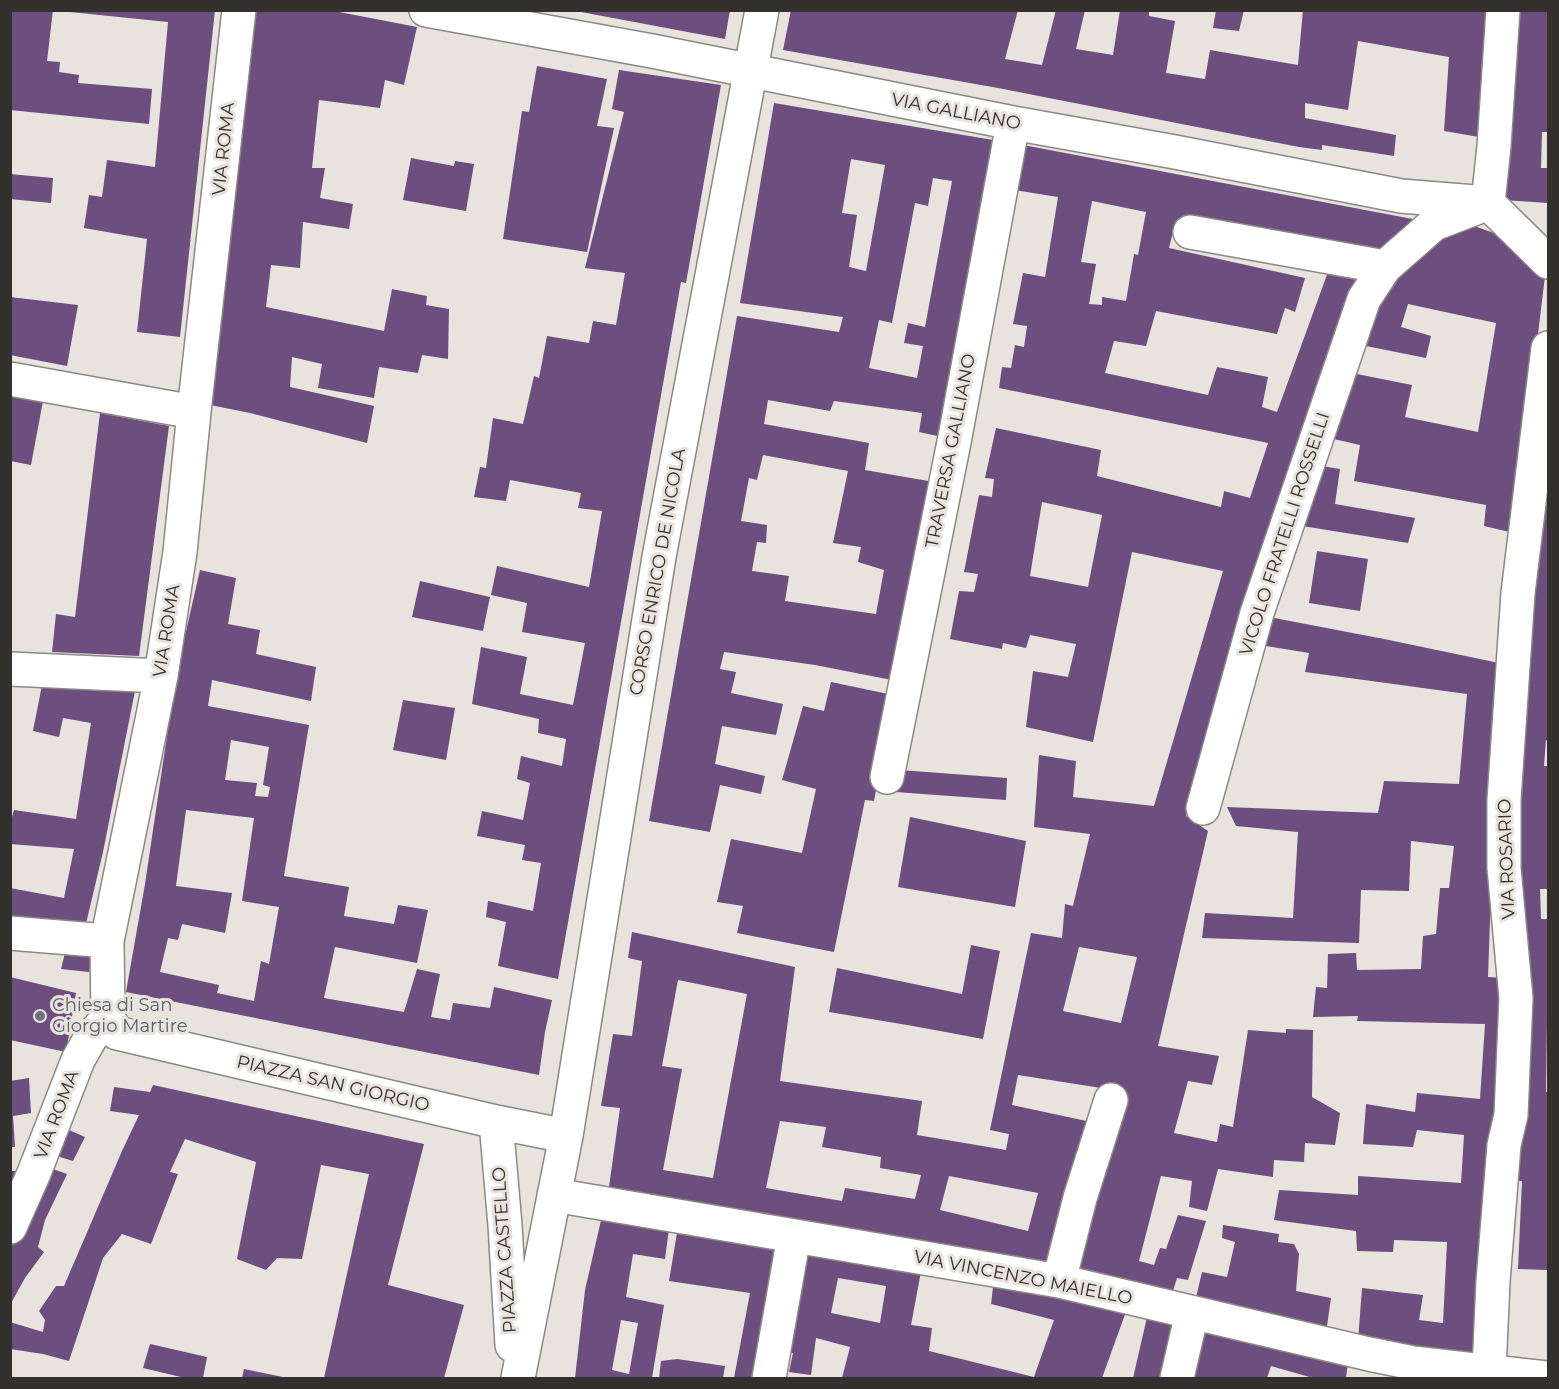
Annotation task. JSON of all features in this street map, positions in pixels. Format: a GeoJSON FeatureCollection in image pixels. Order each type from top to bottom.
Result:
{"type":"FeatureCollection","features":[{"type":"Feature","properties":{"kind":"street","name":"VIA ROMA"},"geometry":{"type":"LineString","coordinates":[[10,1227],[24,1163],[91,1037],[108,1018],[107,941],[161,676],[180,552],[239,10]]}},
{"type":"Feature","properties":{"kind":"street","name":"VIA GALLIANO"},"geometry":{"type":"LineString","coordinates":[[426,10],[652,51],[1013,123],[1401,196],[1488,203]]}},
{"type":"Feature","properties":{"kind":"street","name":"CORSO ENRICO DE NICOLA"},"geometry":{"type":"LineString","coordinates":[[566,1136],[659,557],[762,10]]}},
{"type":"Feature","properties":{"kind":"street"},"geometry":{"type":"LineString","coordinates":[[1503,10],[1488,203],[1548,262]]}},
{"type":"Feature","properties":{"kind":"street","name":"TRAVERSA GALLIANO"},"geometry":{"type":"LineString","coordinates":[[887,777],[957,426],[1013,123]]}},
{"type":"Feature","properties":{"kind":"street","name":"VICOLO FRATELLI ROSSELLI"},"geometry":{"type":"LineString","coordinates":[[1203,808],[1257,613],[1364,299],[1385,267],[1434,224],[1488,203]]}},
{"type":"Feature","properties":{"kind":"street"},"geometry":{"type":"LineString","coordinates":[[1190,232],[1385,267]]}},
{"type":"Feature","properties":{"kind":"street","name":"VIA ROSARIO"},"geometry":{"type":"LineString","coordinates":[[1481,1373],[1493,1281],[1504,1145],[1511,1116],[1516,998],[1504,867],[1504,800],[1518,593],[1548,348]]}},
{"type":"Feature","properties":{"kind":"street"},"geometry":{"type":"LineString","coordinates":[[10,379],[194,412]]}},
{"type":"Feature","properties":{"kind":"street"},"geometry":{"type":"LineString","coordinates":[[10,669],[161,676]]}},
{"type":"Feature","properties":{"kind":"street"},"geometry":{"type":"LineString","coordinates":[[10,933],[107,941]]}},
{"type":"Feature","properties":{"kind":"street","name":"PIAZZA SAN GIORGIO"},"geometry":{"type":"LineString","coordinates":[[108,1018],[117,1033],[496,1122],[566,1136]]}},
{"type":"Feature","properties":{"kind":"street"},"geometry":{"type":"LineString","coordinates":[[1059,1281],[1080,1198],[1111,1100]]}},
{"type":"Feature","properties":{"kind":"street","name":"PIAZZA CASTELLO"},"geometry":{"type":"LineString","coordinates":[[496,1122],[516,1378]]}},
{"type":"Feature","properties":{"kind":"street","name":"PIAZZA CASTELLO"},"geometry":{"type":"LineString","coordinates":[[516,1378],[566,1136]]}},
{"type":"Feature","properties":{"kind":"street","name":"VIA VINCENZO MAIELLO"},"geometry":{"type":"LineString","coordinates":[[554,1195],[1059,1281],[1192,1313],[1367,1366],[1413,1363],[1481,1373],[1546,1378]]}},
{"type":"Feature","properties":{"kind":"street"},"geometry":{"type":"LineString","coordinates":[[505,1225],[532,1234],[546,1231]]}},
{"type":"Feature","properties":{"kind":"street"},"geometry":{"type":"LineString","coordinates":[[769,1378],[794,1236]]}},
{"type":"Feature","properties":{"kind":"street"},"geometry":{"type":"LineString","coordinates":[[1178,1378],[1192,1313]]}},
{"type":"Feature","properties":{"kind":"building"},"geometry":{"type":"Polygon","coordinates":[[[10,10],[53,10],[47,61],[60,62],[59,72],[79,75],[78,83],[152,89],[149,124],[10,110],[10,10]]]}},
{"type":"Feature","properties":{"kind":"building"},"geometry":{"type":"Polygon","coordinates":[[[70,10],[215,10],[180,337],[137,332],[147,239],[84,228],[89,195],[102,197],[107,160],[155,167],[168,22],[70,12],[70,10]]]}},
{"type":"Feature","properties":{"kind":"building"},"geometry":{"type":"Polygon","coordinates":[[[256,10],[329,10],[417,27],[404,85],[385,80],[380,108],[319,100],[312,168],[325,168],[320,198],[353,204],[349,229],[303,222],[300,268],[271,265],[266,307],[384,331],[392,289],[427,296],[426,305],[449,309],[448,359],[422,355],[418,373],[379,367],[374,398],[318,388],[322,364],[292,357],[290,387],[374,406],[367,443],[210,405],[256,10]]]}},
{"type":"Feature","properties":{"kind":"building"},"geometry":{"type":"Polygon","coordinates":[[[581,10],[730,10],[725,39],[581,12],[581,10]]]}},
{"type":"Feature","properties":{"kind":"building"},"geometry":{"type":"Polygon","coordinates":[[[791,10],[1018,10],[1005,59],[1042,65],[1056,10],[1085,10],[1076,49],[1113,55],[1120,10],[1149,10],[1149,16],[1175,21],[1166,73],[1205,79],[1210,50],[1298,65],[1303,10],[1493,10],[1485,138],[1444,131],[1449,57],[1358,41],[1348,110],[1305,103],[1305,118],[1396,135],[1394,156],[1322,145],[1322,150],[1299,147],[998,88],[783,50],[791,10]]]}},
{"type":"Feature","properties":{"kind":"building"},"geometry":{"type":"Polygon","coordinates":[[[1216,10],[1244,10],[1239,31],[1213,28],[1216,10]]]}},
{"type":"Feature","properties":{"kind":"building"},"geometry":{"type":"Polygon","coordinates":[[[1514,10],[1548,10],[1548,132],[1542,132],[1541,168],[1548,168],[1548,203],[1503,200],[1514,10]]]}},
{"type":"Feature","properties":{"kind":"building"},"geometry":{"type":"Polygon","coordinates":[[[537,66],[607,79],[597,126],[614,128],[587,252],[503,239],[522,111],[529,112],[537,66]]]}},
{"type":"Feature","properties":{"kind":"building"},"geometry":{"type":"Polygon","coordinates":[[[619,70],[721,85],[686,283],[681,282],[558,979],[498,966],[506,922],[486,917],[488,901],[533,911],[541,863],[522,860],[525,845],[477,836],[482,811],[523,820],[530,783],[517,779],[521,756],[562,766],[566,739],[538,733],[539,719],[472,704],[481,647],[527,657],[520,694],[573,705],[585,643],[522,632],[527,603],[491,595],[497,566],[589,587],[602,511],[578,508],[581,493],[510,480],[506,501],[474,497],[480,467],[486,468],[493,418],[523,424],[534,376],[539,378],[547,336],[589,343],[593,321],[616,325],[625,273],[585,268],[624,112],[612,109],[619,70]]]}},
{"type":"Feature","properties":{"kind":"building"},"geometry":{"type":"Polygon","coordinates":[[[774,103],[999,141],[942,437],[919,432],[922,413],[834,401],[830,411],[768,400],[764,424],[869,443],[865,470],[934,482],[897,681],[815,665],[724,652],[720,669],[736,672],[731,693],[783,704],[776,735],[722,726],[715,764],[765,776],[761,794],[720,785],[710,832],[649,821],[737,316],[839,332],[843,317],[740,303],[774,103]],[[851,159],[842,213],[857,215],[849,267],[866,271],[885,165],[851,159]],[[933,178],[928,206],[915,203],[892,323],[879,320],[869,368],[917,378],[923,346],[904,343],[908,323],[925,327],[952,181],[933,178]],[[763,455],[757,480],[749,478],[741,521],[767,525],[766,543],[757,542],[752,571],[789,576],[785,601],[876,614],[884,570],[858,562],[861,547],[833,543],[848,471],[763,455]]]}},
{"type":"Feature","properties":{"kind":"building"},"geometry":{"type":"Polygon","coordinates":[[[1018,144],[1423,221],[1374,259],[1176,220],[1169,248],[1305,278],[1295,312],[1285,308],[1277,334],[1156,311],[1146,346],[1114,341],[1105,373],[1208,395],[1217,367],[1268,377],[1262,407],[1277,412],[1332,261],[1364,272],[1349,297],[1313,394],[1273,514],[1186,816],[1208,831],[1158,1046],[1219,1056],[1212,1085],[1188,1081],[1174,1133],[1217,1142],[1220,1124],[1233,1127],[1248,1030],[1286,1033],[1286,1029],[1313,1030],[1312,1097],[1340,1113],[1335,1145],[1305,1143],[1304,1162],[1274,1160],[1273,1177],[1218,1169],[1207,1211],[1189,1207],[1192,1181],[1161,1176],[1139,1261],[1154,1265],[1160,1248],[1166,1249],[1178,1215],[1206,1221],[1188,1280],[1177,1278],[1171,1297],[1075,1274],[1100,1169],[1127,1092],[1018,1075],[1012,1105],[1091,1122],[1051,1268],[609,1187],[620,1108],[601,1106],[613,1034],[632,1036],[642,961],[628,958],[632,932],[795,967],[780,1081],[922,1101],[917,1135],[1006,1150],[1009,1134],[990,1130],[1031,933],[1062,938],[1065,904],[1073,906],[1090,834],[1034,827],[1039,755],[1076,761],[1073,797],[1154,806],[1223,571],[1132,552],[1093,742],[1026,727],[1033,671],[1068,677],[1076,644],[1030,635],[1026,648],[1003,643],[1002,649],[950,639],[959,591],[974,592],[978,574],[964,572],[979,495],[992,497],[994,479],[985,478],[996,428],[1101,450],[1097,476],[1221,507],[1224,491],[1250,498],[1268,443],[999,388],[1002,367],[1011,368],[1015,345],[1024,347],[1027,326],[1013,324],[1023,273],[1045,277],[1058,197],[1008,189],[1018,144]],[[1092,201],[1081,262],[1096,264],[1089,304],[1102,305],[1102,297],[1126,301],[1134,254],[1138,255],[1146,212],[1092,201]],[[1042,502],[1030,576],[1088,587],[1102,515],[1042,502]],[[1079,947],[1063,1011],[1121,1023],[1137,957],[1079,947]],[[678,980],[662,1066],[682,1069],[663,1170],[713,1178],[747,994],[678,980]],[[780,1121],[766,1188],[842,1201],[845,1188],[915,1199],[921,1175],[880,1168],[881,1157],[822,1147],[826,1127],[780,1121]],[[949,1176],[940,1210],[1028,1231],[1038,1193],[949,1176]]]}},
{"type":"Feature","properties":{"kind":"building"},"geometry":{"type":"Polygon","coordinates":[[[411,158],[454,166],[455,161],[474,164],[466,211],[403,200],[411,158]]]}},
{"type":"Feature","properties":{"kind":"building"},"geometry":{"type":"Polygon","coordinates":[[[10,174],[53,178],[51,203],[10,199],[10,174]]]}},
{"type":"Feature","properties":{"kind":"building"},"geometry":{"type":"Polygon","coordinates":[[[1471,225],[1494,233],[1545,276],[1514,533],[1484,526],[1486,505],[1354,481],[1360,445],[1325,437],[1347,372],[1412,385],[1405,417],[1478,432],[1496,323],[1408,304],[1401,327],[1431,336],[1426,358],[1356,344],[1370,308],[1417,250],[1471,225]]]}},
{"type":"Feature","properties":{"kind":"building"},"geometry":{"type":"Polygon","coordinates":[[[10,297],[78,305],[67,366],[10,355],[10,297]]]}},
{"type":"Feature","properties":{"kind":"building"},"geometry":{"type":"Polygon","coordinates":[[[10,395],[43,401],[31,465],[10,461],[10,395]]]}},
{"type":"Feature","properties":{"kind":"building"},"geometry":{"type":"Polygon","coordinates":[[[100,413],[169,426],[139,656],[52,652],[56,614],[75,617],[100,413]]]}},
{"type":"Feature","properties":{"kind":"building"},"geometry":{"type":"Polygon","coordinates":[[[1548,417],[1548,741],[1546,740],[1544,766],[1548,766],[1548,889],[1540,889],[1541,919],[1548,919],[1546,1092],[1548,1092],[1548,1270],[1518,1269],[1522,1181],[1512,1181],[1513,1137],[1524,1137],[1527,967],[1510,860],[1548,417]]]}},
{"type":"Feature","properties":{"kind":"building"},"geometry":{"type":"Polygon","coordinates":[[[1316,465],[1340,469],[1335,504],[1415,518],[1408,543],[1296,525],[1316,465]]]}},
{"type":"Feature","properties":{"kind":"building"},"geometry":{"type":"Polygon","coordinates":[[[1317,551],[1368,559],[1360,611],[1309,603],[1317,551]]]}},
{"type":"Feature","properties":{"kind":"building"},"geometry":{"type":"Polygon","coordinates":[[[200,570],[236,578],[228,624],[260,630],[256,654],[316,667],[311,701],[212,680],[208,706],[309,725],[284,876],[349,887],[344,916],[394,924],[398,905],[428,910],[417,963],[335,947],[324,998],[404,1012],[417,969],[440,974],[431,1017],[450,1020],[453,1003],[490,1008],[494,987],[552,1000],[539,1075],[126,992],[145,884],[176,675],[200,570]],[[231,740],[225,780],[257,783],[255,796],[268,797],[270,787],[263,785],[269,747],[231,740]],[[186,810],[176,886],[232,893],[225,933],[182,924],[178,940],[168,938],[160,972],[219,985],[217,993],[254,1001],[261,961],[269,964],[279,907],[242,901],[254,818],[186,810]]]}},
{"type":"Feature","properties":{"kind":"building"},"geometry":{"type":"Polygon","coordinates":[[[420,581],[490,597],[483,631],[412,617],[420,581]]]}},
{"type":"Feature","properties":{"kind":"building"},"geometry":{"type":"Polygon","coordinates":[[[1269,617],[1499,663],[1488,977],[1507,978],[1503,1122],[1491,1122],[1481,1357],[1358,1341],[1362,1288],[1423,1295],[1419,1320],[1443,1323],[1447,1242],[1394,1240],[1393,1252],[1357,1251],[1356,1231],[1274,1220],[1279,1190],[1358,1195],[1358,1176],[1461,1183],[1464,1135],[1417,1130],[1413,1147],[1363,1144],[1366,1104],[1415,1112],[1417,1093],[1480,1099],[1485,1024],[1357,1021],[1358,1016],[1313,1017],[1316,987],[1327,988],[1328,954],[1356,953],[1357,970],[1421,969],[1423,936],[1436,934],[1440,888],[1449,888],[1454,846],[1411,841],[1409,891],[1361,890],[1359,943],[1202,938],[1205,913],[1293,918],[1298,832],[1236,826],[1227,807],[1378,813],[1384,781],[1459,784],[1467,694],[1305,672],[1309,653],[1260,645],[1269,617]]]}},
{"type":"Feature","properties":{"kind":"building"},"geometry":{"type":"Polygon","coordinates":[[[831,682],[893,695],[874,801],[865,800],[834,952],[737,933],[743,906],[717,902],[731,839],[802,853],[816,789],[782,780],[803,706],[824,711],[831,682]]]}},
{"type":"Feature","properties":{"kind":"building"},"geometry":{"type":"Polygon","coordinates":[[[42,685],[135,691],[103,852],[84,932],[10,922],[10,888],[64,898],[74,849],[10,844],[10,824],[14,810],[76,819],[91,723],[63,718],[59,737],[33,731],[42,685]]]}},
{"type":"Feature","properties":{"kind":"building"},"geometry":{"type":"Polygon","coordinates":[[[403,700],[455,708],[446,760],[393,750],[403,700]]]}},
{"type":"Feature","properties":{"kind":"building"},"geometry":{"type":"Polygon","coordinates":[[[900,770],[1007,778],[1006,800],[895,792],[900,770]]]}},
{"type":"Feature","properties":{"kind":"building"},"geometry":{"type":"Polygon","coordinates":[[[910,817],[1026,841],[1015,907],[898,887],[910,817]]]}},
{"type":"Feature","properties":{"kind":"building"},"geometry":{"type":"Polygon","coordinates":[[[67,945],[92,949],[89,972],[61,969],[67,945]]]}},
{"type":"Feature","properties":{"kind":"building"},"geometry":{"type":"Polygon","coordinates":[[[971,945],[1000,951],[983,1039],[829,1012],[837,968],[962,994],[971,945]]]}},
{"type":"Feature","properties":{"kind":"building","name":"Chiesa di San Giorgio Martire"},"geometry":{"type":"Polygon","coordinates":[[[10,977],[76,993],[66,1052],[10,1040],[10,977]]]}},
{"type":"Feature","properties":{"kind":"building"},"geometry":{"type":"Polygon","coordinates":[[[29,1078],[31,1113],[13,1116],[15,1147],[10,1147],[10,1081],[29,1078]]]}},
{"type":"Feature","properties":{"kind":"building"},"geometry":{"type":"Polygon","coordinates":[[[153,1085],[424,1144],[388,1285],[464,1305],[444,1378],[324,1378],[369,1174],[321,1165],[302,1259],[277,1258],[266,1270],[237,1259],[256,1162],[185,1139],[170,1172],[178,1174],[151,1244],[122,1234],[103,1258],[69,1361],[10,1349],[10,1322],[43,1332],[45,1320],[39,1311],[56,1286],[64,1286],[139,1115],[110,1111],[114,1087],[150,1092],[153,1085]]]}},
{"type":"Feature","properties":{"kind":"building"},"geometry":{"type":"Polygon","coordinates":[[[69,1130],[85,1137],[73,1161],[57,1156],[69,1130]]]}},
{"type":"Feature","properties":{"kind":"building"},"geometry":{"type":"Polygon","coordinates":[[[50,1168],[67,1174],[45,1220],[38,1247],[44,1252],[25,1278],[10,1305],[10,1250],[50,1168]]]}},
{"type":"Feature","properties":{"kind":"building"},"geometry":{"type":"Polygon","coordinates":[[[10,1171],[23,1171],[10,1200],[10,1171]]]}},
{"type":"Feature","properties":{"kind":"building"},"geometry":{"type":"Polygon","coordinates":[[[602,1216],[669,1229],[665,1259],[633,1254],[626,1297],[664,1305],[652,1378],[575,1378],[585,1290],[602,1216]],[[621,1320],[612,1370],[629,1374],[638,1323],[621,1320]]]}},
{"type":"Feature","properties":{"kind":"building"},"geometry":{"type":"Polygon","coordinates":[[[1223,1225],[1279,1234],[1278,1242],[1294,1244],[1299,1254],[1296,1291],[1331,1298],[1326,1333],[1195,1302],[1202,1272],[1227,1277],[1235,1242],[1222,1238],[1223,1225]]]}},
{"type":"Feature","properties":{"kind":"building"},"geometry":{"type":"Polygon","coordinates":[[[677,1233],[783,1246],[765,1378],[734,1378],[750,1293],[669,1281],[677,1233]]]}},
{"type":"Feature","properties":{"kind":"building"},"geometry":{"type":"Polygon","coordinates":[[[801,1244],[922,1266],[911,1325],[932,1328],[929,1351],[1034,1377],[1054,1320],[991,1304],[994,1279],[1127,1309],[1102,1378],[842,1378],[850,1347],[816,1338],[811,1375],[789,1372],[793,1353],[787,1352],[801,1244]],[[838,1278],[831,1313],[880,1323],[886,1286],[838,1278]]]}},
{"type":"Feature","properties":{"kind":"building"},"geometry":{"type":"Polygon","coordinates":[[[1148,1313],[1182,1321],[1169,1378],[1133,1378],[1148,1313]]]}},
{"type":"Feature","properties":{"kind":"building"},"geometry":{"type":"Polygon","coordinates":[[[1206,1331],[1348,1362],[1346,1378],[1313,1378],[1271,1366],[1267,1378],[1187,1378],[1196,1338],[1206,1331]]]}},
{"type":"Feature","properties":{"kind":"building"},"geometry":{"type":"Polygon","coordinates":[[[150,1344],[207,1357],[203,1378],[185,1378],[143,1368],[150,1344]]]}},
{"type":"Feature","properties":{"kind":"building"},"geometry":{"type":"Polygon","coordinates":[[[677,1359],[725,1366],[723,1378],[659,1378],[661,1361],[677,1359]]]}},
{"type":"Feature","properties":{"kind":"building"},"geometry":{"type":"Polygon","coordinates":[[[244,1369],[283,1377],[283,1378],[242,1378],[244,1369]]]}},
{"type":"Feature","properties":{"kind":"place","name":"Chiesa di San Giorgio Martire"},"geometry":{"type":"Point","coordinates":[40,1016]}}]}
